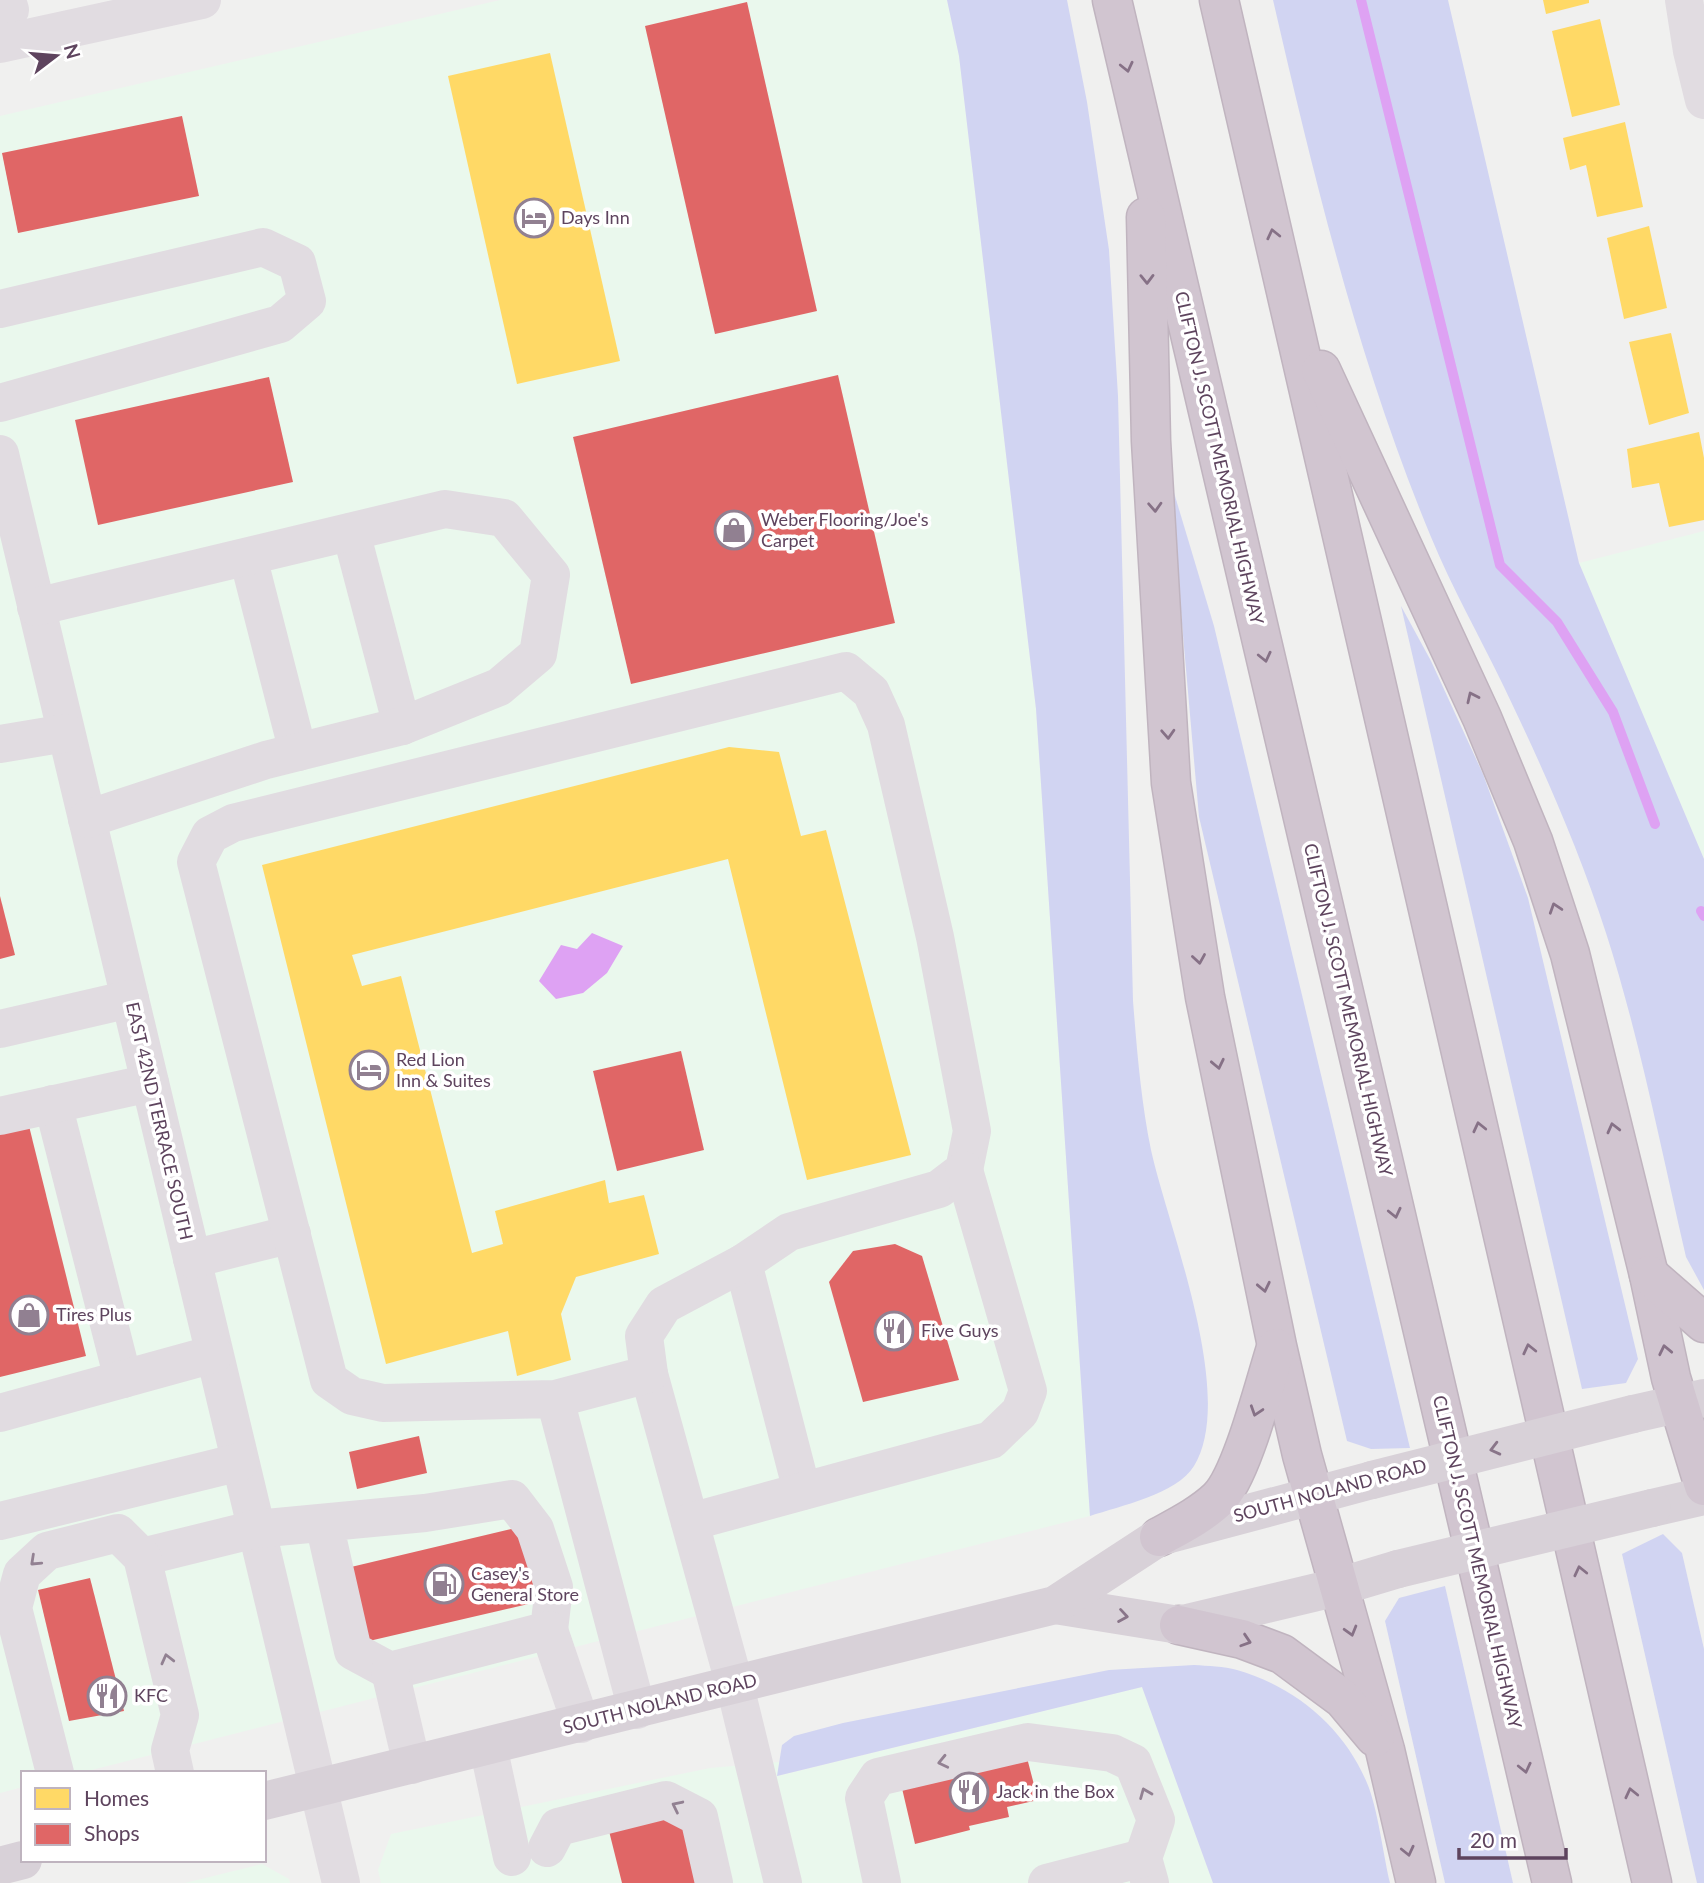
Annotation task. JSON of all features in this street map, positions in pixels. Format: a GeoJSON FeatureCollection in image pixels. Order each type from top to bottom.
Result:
{"type":"FeatureCollection","features":[{"type":"Feature","properties":{"kind":"highway"},"geometry":{"type":"LineString","coordinates":[[1112,0],[1144,138],[1151,441],[1171,783],[1205,997],[1277,1346],[1312,1495],[1385,1750],[1416,1883]]}},
{"type":"Feature","properties":{"kind":"highway"},"geometry":{"type":"LineString","coordinates":[[1219,0],[1652,1883]]}},
{"type":"Feature","properties":{"kind":"highway","name":"CLIFTON J. SCOTT MEMORIAL HIGHWAY"},"geometry":{"type":"LineString","coordinates":[[1144,138],[1552,1883]]}},
{"type":"Feature","properties":{"kind":"highway"},"geometry":{"type":"LineString","coordinates":[[1289,300],[1476,705],[1533,841],[1570,954],[1649,1275],[1691,1401],[1704,1486]]}},
{"type":"Feature","properties":{"kind":"highway"},"geometry":{"type":"LineString","coordinates":[[1649,1275],[1704,1323]]}},
{"type":"Feature","properties":{"kind":"highway"},"geometry":{"type":"LineString","coordinates":[[1159,1537],[1197,1516],[1221,1497],[1239,1464],[1277,1346]]}},
{"type":"Feature","properties":{"kind":"highway"},"geometry":{"type":"LineString","coordinates":[[1179,1625],[1242,1639],[1282,1654],[1343,1699],[1385,1750]]}},
{"type":"Feature","properties":{"kind":"main road","name":"SOUTH NOLAND ROAD"},"geometry":{"type":"LineString","coordinates":[[266,1801],[1055,1605],[1159,1537],[1312,1495],[1691,1401]]}},
{"type":"Feature","properties":{"kind":"main road","name":"SOUTH NOLAND ROAD"},"geometry":{"type":"LineString","coordinates":[[1055,1605],[1179,1625],[1338,1587],[1398,1569],[1704,1496]]}},
{"type":"Feature","properties":{"kind":"main road"},"geometry":{"type":"LineString","coordinates":[[0,1866],[21,1861]]}},
{"type":"Feature","properties":{"kind":"street"},"geometry":{"type":"LineString","coordinates":[[0,25],[10,10],[7,0]]}},
{"type":"Feature","properties":{"kind":"street"},"geometry":{"type":"LineString","coordinates":[[0,44],[202,0]]}},
{"type":"Feature","properties":{"kind":"street"},"geometry":{"type":"LineString","coordinates":[[1684,0],[1692,51],[1704,100]]}},
{"type":"Feature","properties":{"kind":"street"},"geometry":{"type":"LineString","coordinates":[[0,309],[263,247],[298,263],[307,301],[280,324],[0,403]]}},
{"type":"Feature","properties":{"kind":"street","name":"EAST 42ND TERRACE SOUTH"},"geometry":{"type":"LineString","coordinates":[[0,454],[341,1883]]}},
{"type":"Feature","properties":{"kind":"street"},"geometry":{"type":"LineString","coordinates":[[36,607],[445,509],[504,518],[551,575],[538,654],[499,687],[402,726],[266,760],[87,819]]}},
{"type":"Feature","properties":{"kind":"street"},"geometry":{"type":"LineString","coordinates":[[351,532],[402,726]]}},
{"type":"Feature","properties":{"kind":"street"},"geometry":{"type":"LineString","coordinates":[[248,557],[298,752]]}},
{"type":"Feature","properties":{"kind":"street"},"geometry":{"type":"LineString","coordinates":[[649,1374],[555,1399],[383,1403],[352,1396],[329,1380],[196,862],[210,835],[233,823],[845,671],[871,692],[886,724],[935,937],[972,1131],[964,1170],[1028,1391],[1020,1412],[991,1440],[690,1522]]}},
{"type":"Feature","properties":{"kind":"street"},"geometry":{"type":"LineString","coordinates":[[0,744],[66,733]]}},
{"type":"Feature","properties":{"kind":"street"},"geometry":{"type":"LineString","coordinates":[[0,1029],[130,999]]}},
{"type":"Feature","properties":{"kind":"street"},"geometry":{"type":"LineString","coordinates":[[0,1116],[150,1083]]}},
{"type":"Feature","properties":{"kind":"street"},"geometry":{"type":"LineString","coordinates":[[53,1104],[123,1379]]}},
{"type":"Feature","properties":{"kind":"street"},"geometry":{"type":"LineString","coordinates":[[783,1883],[735,1686],[649,1374],[644,1336],[664,1305],[743,1263],[789,1231],[939,1189],[964,1170]]}},
{"type":"Feature","properties":{"kind":"street"},"geometry":{"type":"LineString","coordinates":[[192,1259],[292,1234]]}},
{"type":"Feature","properties":{"kind":"street"},"geometry":{"type":"LineString","coordinates":[[743,1263],[803,1491]]}},
{"type":"Feature","properties":{"kind":"street"},"geometry":{"type":"LineString","coordinates":[[0,1413],[214,1354]]}},
{"type":"Feature","properties":{"kind":"street"},"geometry":{"type":"LineString","coordinates":[[555,1399],[637,1710]]}},
{"type":"Feature","properties":{"kind":"street"},"geometry":{"type":"LineString","coordinates":[[0,1521],[240,1462]]}},
{"type":"Feature","properties":{"kind":"street"},"geometry":{"type":"LineString","coordinates":[[142,1557],[256,1529],[425,1513],[512,1499],[535,1530],[554,1587],[549,1630],[580,1724]]}},
{"type":"Feature","properties":{"kind":"street"},"geometry":{"type":"LineString","coordinates":[[324,1523],[353,1651],[390,1671],[549,1630]]}},
{"type":"Feature","properties":{"kind":"street"},"geometry":{"type":"LineString","coordinates":[[54,1771],[13,1608],[22,1574],[47,1551],[118,1534],[142,1557],[180,1715],[170,1750],[174,1771]]}},
{"type":"Feature","properties":{"kind":"street"},"geometry":{"type":"LineString","coordinates":[[554,1587],[602,1578]]}},
{"type":"Feature","properties":{"kind":"street"},"geometry":{"type":"LineString","coordinates":[[390,1671],[412,1765]]}},
{"type":"Feature","properties":{"kind":"street"},"geometry":{"type":"LineString","coordinates":[[882,1883],[864,1798],[878,1777],[1028,1742],[1112,1754],[1133,1763],[1156,1820],[1147,1870],[1047,1883]]}},
{"type":"Feature","properties":{"kind":"street"},"geometry":{"type":"LineString","coordinates":[[488,1746],[530,1852],[558,1827],[666,1800],[699,1817],[714,1883]]}},
{"type":"Feature","properties":{"kind":"shaded area"},"geometry":{"type":"Polygon","coordinates":[[[500,0],[947,0],[959,56],[1036,709],[1090,1516],[88,1771],[21,1771],[21,1788],[0,1793],[0,116],[500,0]]]}},
{"type":"Feature","properties":{"kind":"shaded area"},"geometry":{"type":"Polygon","coordinates":[[[947,0],[1067,0],[1087,102],[1109,250],[1118,396],[1136,1038],[1151,1150],[1195,1311],[1204,1356],[1208,1398],[1205,1435],[1194,1466],[1186,1476],[1147,1498],[1090,1516],[1036,709],[959,56],[947,0]]]}},
{"type":"Feature","properties":{"kind":"shaded area"},"geometry":{"type":"Polygon","coordinates":[[[1273,0],[1448,0],[1579,563],[1704,859],[1704,1290],[1686,1257],[1629,1013],[1584,870],[1532,747],[1439,556],[1382,406],[1322,204],[1273,0]]]}},
{"type":"Feature","properties":{"kind":"shaded area"},"geometry":{"type":"Polygon","coordinates":[[[1169,476],[1214,626],[1410,1448],[1371,1449],[1347,1441],[1199,817],[1169,476]]]}},
{"type":"Feature","properties":{"kind":"shaded area"},"geometry":{"type":"Polygon","coordinates":[[[1704,531],[1704,859],[1579,563],[1704,531]]]}},
{"type":"Feature","properties":{"kind":"shaded area"},"geometry":{"type":"Polygon","coordinates":[[[1401,606],[1431,661],[1483,774],[1528,898],[1638,1359],[1626,1383],[1582,1389],[1401,606]]]}},
{"type":"Feature","properties":{"kind":"shaded area"},"geometry":{"type":"Polygon","coordinates":[[[592,933],[623,946],[607,973],[583,993],[556,999],[539,981],[561,945],[577,949],[592,933]]]}},
{"type":"Feature","properties":{"kind":"shaded area"},"geometry":{"type":"Polygon","coordinates":[[[1663,1534],[1682,1553],[1704,1649],[1704,1883],[1697,1883],[1622,1554],[1663,1534]]]}},
{"type":"Feature","properties":{"kind":"shaded area"},"geometry":{"type":"Polygon","coordinates":[[[1445,1586],[1513,1883],[1445,1883],[1385,1621],[1399,1598],[1445,1586]]]}},
{"type":"Feature","properties":{"kind":"shaded area"},"geometry":{"type":"Polygon","coordinates":[[[1194,1665],[1227,1668],[1258,1677],[1297,1698],[1331,1727],[1345,1744],[1367,1783],[1390,1883],[1213,1883],[1142,1687],[777,1776],[782,1745],[794,1736],[843,1723],[1109,1670],[1194,1665]]]}},
{"type":"Feature","properties":{"kind":"shaded area"},"geometry":{"type":"Polygon","coordinates":[[[1142,1687],[1213,1883],[381,1883],[378,1870],[391,1834],[710,1768],[779,1762],[778,1776],[1142,1687]]]}},
{"type":"Feature","properties":{"kind":"shaded area"},"geometry":{"type":"Polygon","coordinates":[[[262,1864],[289,1879],[290,1883],[185,1883],[262,1864]]]}},
{"type":"Feature","properties":{"kind":"building: Homes"},"geometry":{"type":"Polygon","coordinates":[[[1543,0],[1589,0],[1589,3],[1546,14],[1543,0]]]}},
{"type":"Feature","properties":{"kind":"building: Homes"},"geometry":{"type":"Polygon","coordinates":[[[1600,19],[1620,105],[1572,117],[1552,31],[1600,19]]]}},
{"type":"Feature","properties":{"kind":"building: Homes","name":"Days Inn"},"geometry":{"type":"Polygon","coordinates":[[[550,53],[620,361],[517,384],[448,76],[550,53]]]}},
{"type":"Feature","properties":{"kind":"building: Homes"},"geometry":{"type":"Polygon","coordinates":[[[1625,122],[1643,207],[1597,217],[1586,165],[1570,170],[1563,138],[1625,122]]]}},
{"type":"Feature","properties":{"kind":"building: Homes"},"geometry":{"type":"Polygon","coordinates":[[[1649,226],[1667,308],[1624,319],[1607,238],[1649,226]]]}},
{"type":"Feature","properties":{"kind":"building: Homes"},"geometry":{"type":"Polygon","coordinates":[[[1671,333],[1689,413],[1649,425],[1629,342],[1671,333]]]}},
{"type":"Feature","properties":{"kind":"building: Homes"},"geometry":{"type":"Polygon","coordinates":[[[1699,432],[1704,458],[1704,520],[1669,527],[1659,483],[1632,488],[1627,449],[1699,432]]]}},
{"type":"Feature","properties":{"kind":"building: Homes","name":"Red Lion Inn & Suites"},"geometry":{"type":"Polygon","coordinates":[[[729,747],[779,752],[801,836],[826,830],[911,1155],[807,1180],[728,859],[352,955],[362,986],[401,976],[472,1253],[503,1244],[495,1211],[605,1180],[609,1203],[644,1195],[659,1254],[576,1277],[561,1314],[571,1360],[517,1376],[508,1331],[386,1364],[262,865],[729,747]]]}},
{"type":"Feature","properties":{"kind":"building: Shops"},"geometry":{"type":"Polygon","coordinates":[[[747,2],[817,311],[715,334],[645,26],[747,2]]]}},
{"type":"Feature","properties":{"kind":"building: Shops"},"geometry":{"type":"Polygon","coordinates":[[[182,116],[199,196],[18,233],[2,153],[182,116]]]}},
{"type":"Feature","properties":{"kind":"building: Shops","name":"Weber Flooring/Joe's Carpet"},"geometry":{"type":"Polygon","coordinates":[[[838,375],[895,623],[631,684],[573,437],[838,375]]]}},
{"type":"Feature","properties":{"kind":"building: Shops"},"geometry":{"type":"Polygon","coordinates":[[[269,377],[293,482],[98,525],[75,420],[269,377]]]}},
{"type":"Feature","properties":{"kind":"building: Shops"},"geometry":{"type":"Polygon","coordinates":[[[0,896],[15,955],[0,959],[0,896]]]}},
{"type":"Feature","properties":{"kind":"building: Shops"},"geometry":{"type":"Polygon","coordinates":[[[681,1051],[704,1150],[617,1171],[593,1071],[681,1051]]]}},
{"type":"Feature","properties":{"kind":"building: Shops"},"geometry":{"type":"Polygon","coordinates":[[[29,1126],[86,1356],[0,1377],[0,1133],[29,1126]]]}},
{"type":"Feature","properties":{"kind":"building: Shops","name":"Five Guys"},"geometry":{"type":"Polygon","coordinates":[[[895,1244],[922,1256],[959,1380],[863,1402],[829,1282],[853,1251],[895,1244]]]}},
{"type":"Feature","properties":{"kind":"building: Shops"},"geometry":{"type":"Polygon","coordinates":[[[419,1436],[427,1473],[357,1489],[349,1452],[419,1436]]]}},
{"type":"Feature","properties":{"kind":"building: Shops","name":"Casey's General Store"},"geometry":{"type":"Polygon","coordinates":[[[520,1527],[537,1602],[369,1641],[351,1567],[520,1527]]]}},
{"type":"Feature","properties":{"kind":"building: Shops"},"geometry":{"type":"Polygon","coordinates":[[[90,1578],[124,1711],[69,1721],[38,1590],[90,1578]]]}},
{"type":"Feature","properties":{"kind":"building: Shops","name":"Jack in the Box"},"geometry":{"type":"Polygon","coordinates":[[[1026,1754],[1038,1800],[1007,1807],[1009,1817],[969,1826],[970,1830],[915,1844],[901,1784],[1026,1754]]]}},
{"type":"Feature","properties":{"kind":"building: Shops"},"geometry":{"type":"Polygon","coordinates":[[[683,1812],[701,1883],[622,1883],[609,1831],[683,1812]]]}},
{"type":"Feature","properties":{"kind":"waterway"},"geometry":{"type":"LineString","coordinates":[[1361,0],[1500,565],[1557,622],[1613,712],[1655,824]]}},
{"type":"Feature","properties":{"kind":"waterway"},"geometry":{"type":"LineString","coordinates":[[1701,911],[1704,916]]}},
{"type":"Feature","properties":{"kind":"place","name":"Days Inn"},"geometry":{"type":"Point","coordinates":[534,218]}},
{"type":"Feature","properties":{"kind":"place","name":"Weber Flooring/Joe's Carpet"},"geometry":{"type":"Point","coordinates":[734,530]}},
{"type":"Feature","properties":{"kind":"place","name":"Red Lion Inn & Suites"},"geometry":{"type":"Point","coordinates":[369,1070]}},
{"type":"Feature","properties":{"kind":"place","name":"Tires Plus"},"geometry":{"type":"Point","coordinates":[29,1315]}},
{"type":"Feature","properties":{"kind":"place","name":"Five Guys"},"geometry":{"type":"Point","coordinates":[894,1331]}},
{"type":"Feature","properties":{"kind":"place","name":"Casey's General Store"},"geometry":{"type":"Point","coordinates":[444,1584]}},
{"type":"Feature","properties":{"kind":"place","name":"KFC"},"geometry":{"type":"Point","coordinates":[107,1696]}},
{"type":"Feature","properties":{"kind":"place","name":"Jack in the Box"},"geometry":{"type":"Point","coordinates":[969,1792]}}]}
